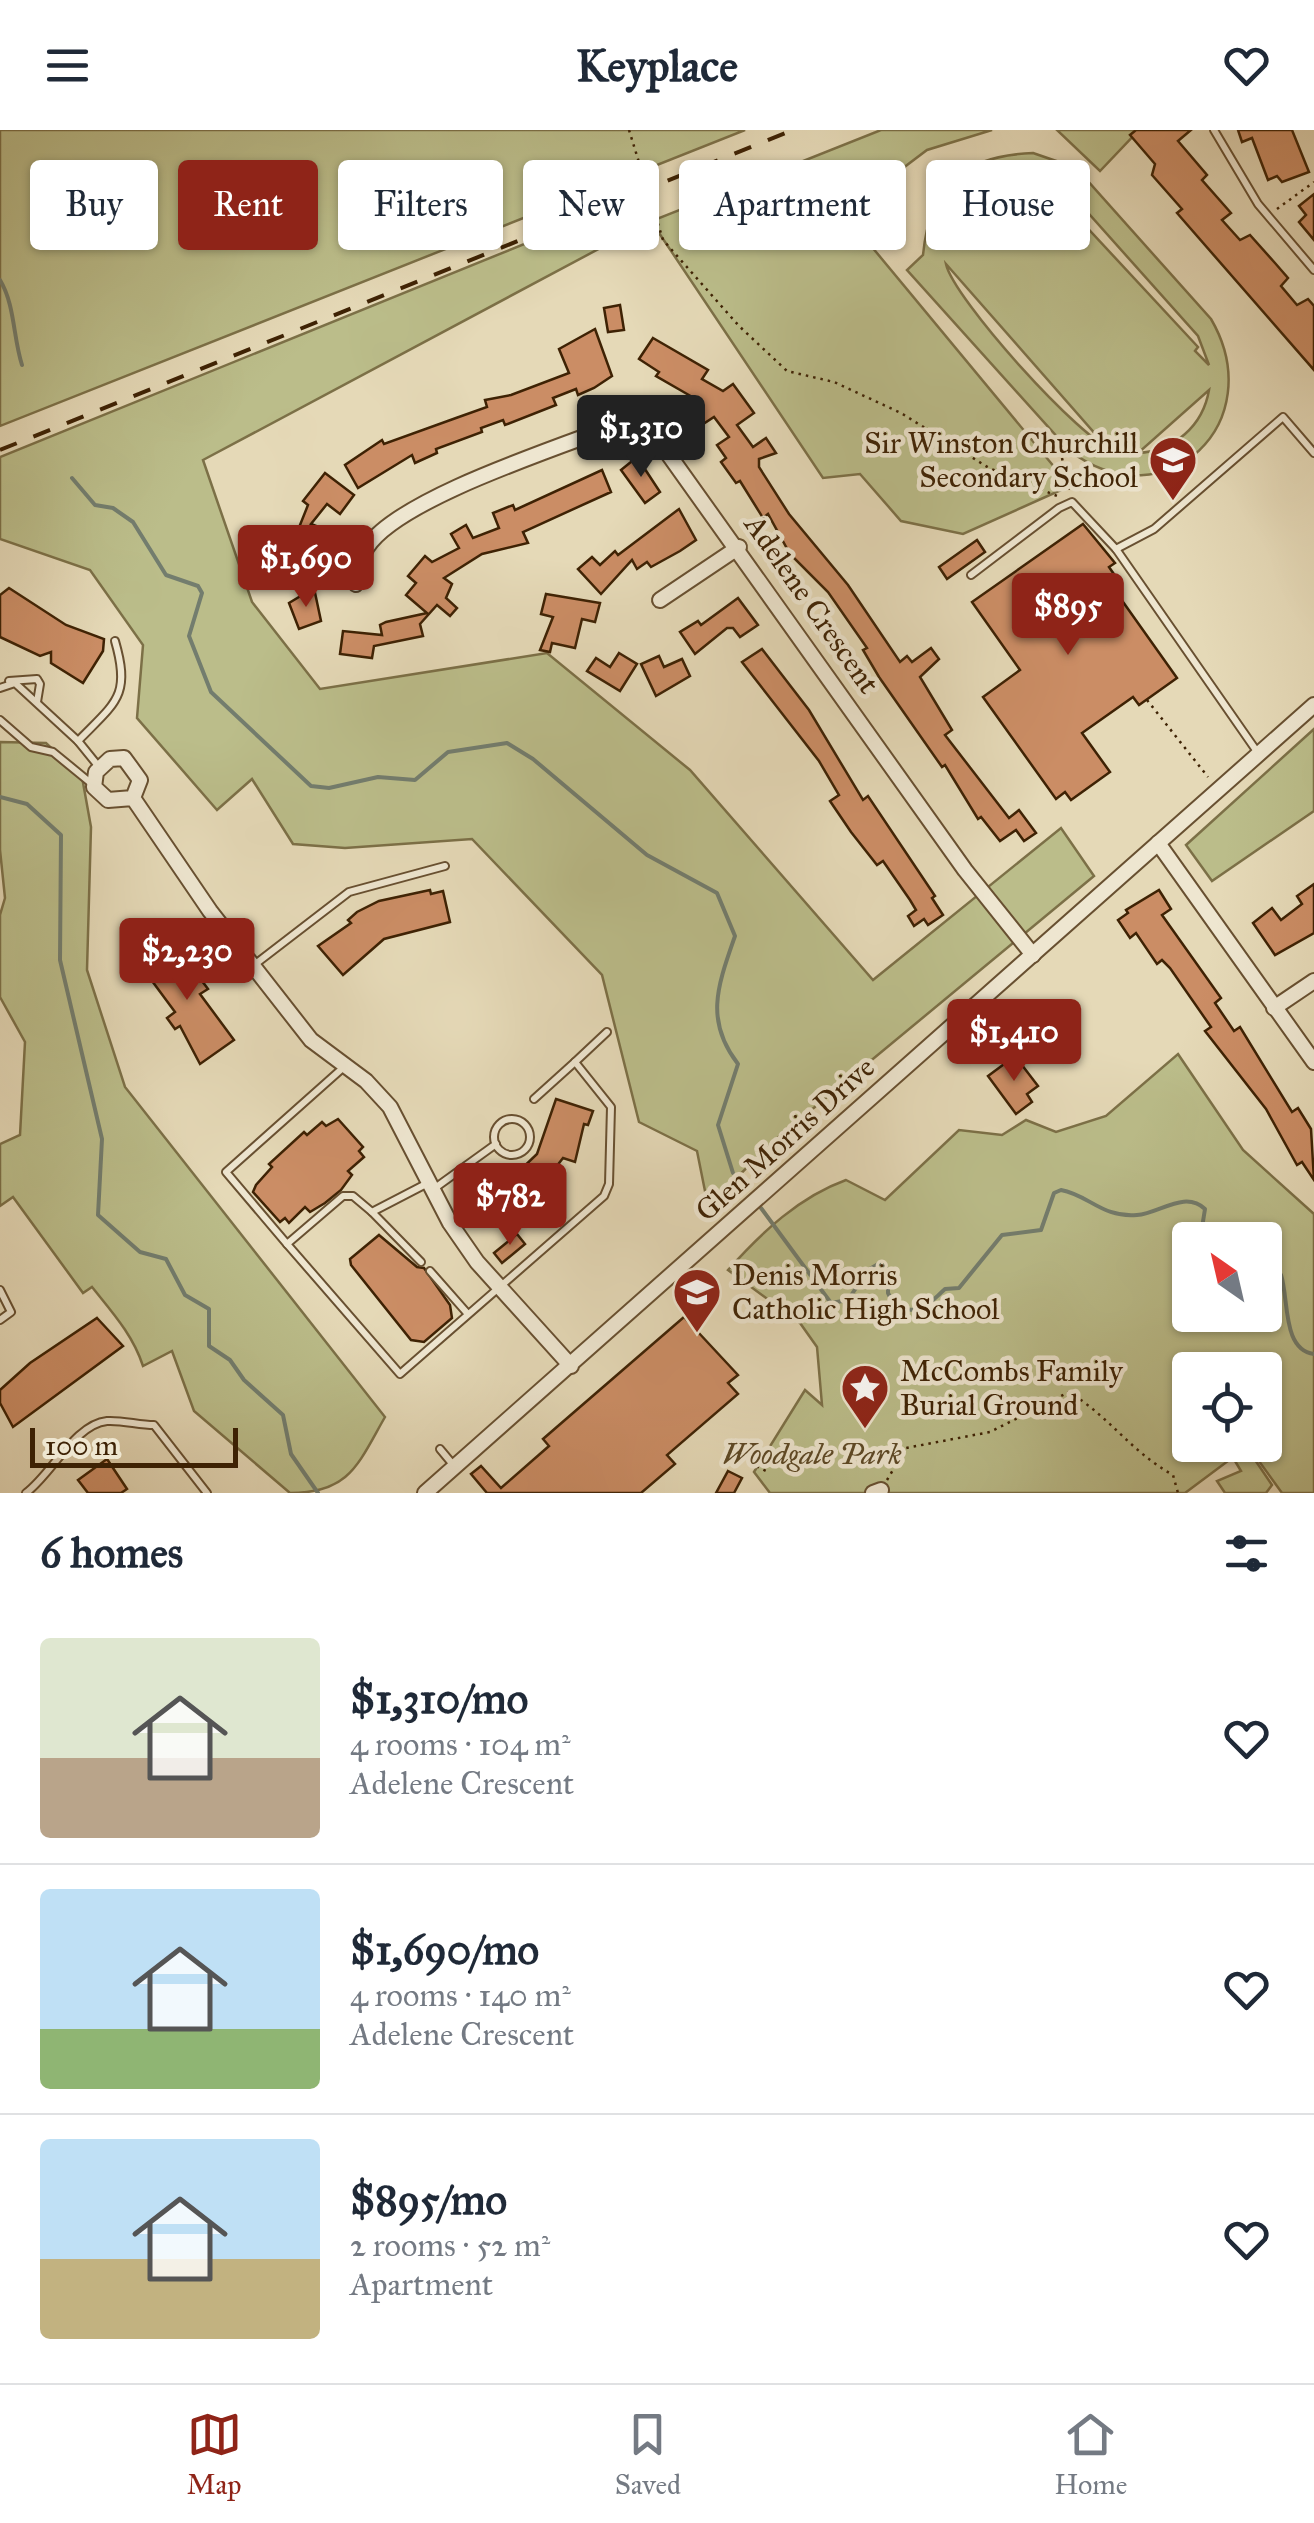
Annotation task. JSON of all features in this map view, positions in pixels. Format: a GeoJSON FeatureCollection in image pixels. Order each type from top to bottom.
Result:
{"type":"FeatureCollection","features":[{"type":"Feature","properties":{"kind":"street","name":"Adelene Crescent"},"geometry":{"type":"LineString","coordinates":[[356,584],[365,549],[389,523],[437,498],[632,419],[659,438],[965,870],[1033,955]]}},
{"type":"Feature","properties":{"kind":"street"},"geometry":{"type":"LineString","coordinates":[[660,600],[739,546]]}},
{"type":"Feature","properties":{"kind":"street","name":"Glen Morris Drive"},"geometry":{"type":"LineString","coordinates":[[425,1493],[1314,705]]}},
{"type":"Feature","properties":{"kind":"street"},"geometry":{"type":"LineString","coordinates":[[124,758],[135,767],[140,780],[133,798],[108,800],[94,786],[100,768],[110,759],[124,758]]}},
{"type":"Feature","properties":{"kind":"street"},"geometry":{"type":"LineString","coordinates":[[133,798],[252,966],[312,1040],[346,1065],[390,1107],[428,1188],[499,1286],[571,1366]]}},
{"type":"Feature","properties":{"kind":"street"},"geometry":{"type":"LineString","coordinates":[[1158,843],[1314,1062]]}},
{"type":"Feature","properties":{"kind":"street"},"geometry":{"type":"LineString","coordinates":[[1274,1008],[1314,981]]}},
{"type":"Feature","properties":{"kind":"lane"},"geometry":{"type":"LineString","coordinates":[[1214,130],[1268,215],[1314,270]]}},
{"type":"Feature","properties":{"kind":"lane"},"geometry":{"type":"LineString","coordinates":[[1116,549],[1154,529],[1283,417],[1314,453]]}},
{"type":"Feature","properties":{"kind":"lane"},"geometry":{"type":"LineString","coordinates":[[970,575],[1072,502],[1116,549],[1258,754]]}},
{"type":"Feature","properties":{"kind":"lane"},"geometry":{"type":"LineString","coordinates":[[78,741],[119,699],[125,675],[115,641]]}},
{"type":"Feature","properties":{"kind":"lane"},"geometry":{"type":"LineString","coordinates":[[0,688],[8,682],[37,679],[37,702]]}},
{"type":"Feature","properties":{"kind":"lane"},"geometry":{"type":"LineString","coordinates":[[8,682],[37,702],[100,768]]}},
{"type":"Feature","properties":{"kind":"lane"},"geometry":{"type":"LineString","coordinates":[[0,720],[31,747],[53,752],[94,786]]}},
{"type":"Feature","properties":{"kind":"lane"},"geometry":{"type":"LineString","coordinates":[[252,966],[349,892],[444,866]]}},
{"type":"Feature","properties":{"kind":"lane"},"geometry":{"type":"LineString","coordinates":[[534,1099],[607,1032]]}},
{"type":"Feature","properties":{"kind":"lane"},"geometry":{"type":"LineString","coordinates":[[346,1065],[226,1172],[400,1374],[604,1196],[608,1184],[611,1107],[574,1062]]}},
{"type":"Feature","properties":{"kind":"lane"},"geometry":{"type":"LineString","coordinates":[[505,1120],[522,1121],[529,1130],[528,1147],[518,1154],[505,1154],[496,1144],[497,1128],[505,1120]]}},
{"type":"Feature","properties":{"kind":"lane"},"geometry":{"type":"LineString","coordinates":[[372,1212],[428,1188],[496,1144]]}},
{"type":"Feature","properties":{"kind":"lane"},"geometry":{"type":"LineString","coordinates":[[287,1244],[343,1196],[353,1196],[422,1262]]}},
{"type":"Feature","properties":{"kind":"lane"},"geometry":{"type":"LineString","coordinates":[[430,1271],[467,1313]]}},
{"type":"Feature","properties":{"kind":"lane"},"geometry":{"type":"LineString","coordinates":[[0,1290],[11,1312],[0,1320]]}},
{"type":"Feature","properties":{"kind":"lane"},"geometry":{"type":"LineString","coordinates":[[26,1493],[37,1490],[92,1426],[106,1422],[154,1425],[207,1493]]}},
{"type":"Feature","properties":{"kind":"lane"},"geometry":{"type":"LineString","coordinates":[[440,1449],[455,1466]]}},
{"type":"Feature","properties":{"kind":"path"},"geometry":{"type":"LineString","coordinates":[[629,130],[663,240],[739,326],[787,372],[851,390],[901,412],[989,468],[1072,502]]}},
{"type":"Feature","properties":{"kind":"path"},"geometry":{"type":"LineString","coordinates":[[1268,215],[1314,182]]}},
{"type":"Feature","properties":{"kind":"path"},"geometry":{"type":"LineString","coordinates":[[1062,458],[1072,502]]}},
{"type":"Feature","properties":{"kind":"path"},"geometry":{"type":"LineString","coordinates":[[1147,700],[1218,790]]}},
{"type":"Feature","properties":{"kind":"path"},"geometry":{"type":"LineString","coordinates":[[877,1491],[906,1448],[990,1432],[1069,1392],[1103,1413],[1142,1458],[1173,1475],[1178,1493]]}},
{"type":"Feature","properties":{"kind":"path"},"geometry":{"type":"LineString","coordinates":[[750,1463],[768,1472]]}},
{"type":"Feature","properties":{"kind":"green space"},"geometry":{"type":"Polygon","coordinates":[[[0,130],[745,130],[659,164],[659,160],[523,160],[523,218],[503,226],[503,160],[338,160],[338,250],[443,250],[0,426],[0,130]]]}},
{"type":"Feature","properties":{"kind":"green space"},"geometry":{"type":"Polygon","coordinates":[[[881,130],[992,130],[927,150],[906,166],[906,160],[806,160],[881,130]]]}},
{"type":"Feature","properties":{"kind":"green space"},"geometry":{"type":"Polygon","coordinates":[[[1057,130],[1139,130],[1100,171],[1057,130]]]}},
{"type":"Feature","properties":{"kind":"green space"},"geometry":{"type":"Polygon","coordinates":[[[1033,153],[1053,160],[987,160],[1033,153]]]}},
{"type":"Feature","properties":{"kind":"green space"},"geometry":{"type":"Polygon","coordinates":[[[1090,183],[1211,319],[1226,357],[1228,393],[1218,425],[1199,451],[1173,468],[1141,475],[1106,470],[1070,451],[907,270],[923,255],[926,236],[926,250],[1090,250],[1090,231],[1198,347],[1195,351],[1209,365],[1198,336],[1090,215],[1090,183]],[[946,264],[971,306],[1021,367],[1076,423],[1115,451],[1101,435],[1098,437],[946,264]],[[1209,390],[1138,453],[1163,447],[1185,434],[1200,415],[1209,390]]]}},
{"type":"Feature","properties":{"kind":"green space"},"geometry":{"type":"Polygon","coordinates":[[[679,210],[679,250],[874,250],[1070,486],[963,534],[901,521],[860,474],[823,478],[659,233],[659,218],[679,210]]]}},
{"type":"Feature","properties":{"kind":"green space"},"geometry":{"type":"Polygon","coordinates":[[[523,245],[523,250],[597,250],[203,460],[252,602],[320,689],[547,653],[690,770],[873,980],[1061,828],[1094,876],[775,1140],[708,1206],[697,1151],[639,1122],[602,975],[472,839],[345,848],[293,844],[252,779],[217,810],[137,718],[143,645],[90,570],[0,539],[0,457],[523,245]]]}},
{"type":"Feature","properties":{"kind":"green space"},"geometry":{"type":"Polygon","coordinates":[[[1314,729],[1314,811],[1212,881],[1186,845],[1314,729]]]}},
{"type":"Feature","properties":{"kind":"green space"},"geometry":{"type":"Polygon","coordinates":[[[0,742],[46,743],[82,777],[91,827],[87,970],[125,1087],[385,1417],[350,1473],[326,1488],[290,1493],[194,1411],[172,1351],[143,1366],[134,1344],[114,1315],[92,1287],[83,1293],[13,1197],[0,1206],[0,1144],[20,1135],[25,1042],[0,997],[0,915],[5,898],[0,850],[0,742]]]}},
{"type":"Feature","properties":{"kind":"green space","name":"Woodgale Park"},"geometry":{"type":"Polygon","coordinates":[[[1178,1054],[1243,1150],[1314,1214],[1314,1493],[1282,1493],[1260,1462],[1282,1462],[1282,1352],[1172,1352],[1172,1462],[1227,1462],[1185,1493],[770,1493],[754,1472],[805,1390],[822,1405],[817,1347],[800,1323],[728,1270],[782,1217],[829,1187],[846,1180],[885,1200],[959,1130],[1002,1135],[1026,1120],[1056,1132],[1106,1116],[1178,1054]]]}},
{"type":"Feature","properties":{"kind":"green space"},"geometry":{"type":"Polygon","coordinates":[[[1236,1462],[1256,1462],[1272,1485],[1266,1493],[1225,1493],[1217,1481],[1241,1471],[1236,1462]]]}},
{"type":"Feature","properties":{"kind":"building"},"geometry":{"type":"Polygon","coordinates":[[[1136,130],[1191,130],[1178,141],[1207,175],[1202,180],[1231,213],[1222,220],[1240,240],[1250,235],[1275,263],[1288,278],[1281,286],[1297,305],[1308,299],[1314,306],[1314,370],[1177,213],[1182,209],[1152,175],[1155,164],[1130,135],[1136,130]]]}},
{"type":"Feature","properties":{"kind":"building"},"geometry":{"type":"Polygon","coordinates":[[[1238,130],[1292,130],[1309,172],[1282,182],[1277,176],[1268,180],[1252,138],[1242,142],[1238,130]]]}},
{"type":"Feature","properties":{"kind":"building"},"geometry":{"type":"Polygon","coordinates":[[[1314,194],[1314,240],[1299,222],[1306,215],[1299,206],[1314,194]]]}},
{"type":"Feature","properties":{"kind":"building"},"geometry":{"type":"Polygon","coordinates":[[[620,305],[624,330],[608,332],[604,308],[620,305]]]}},
{"type":"Feature","properties":{"kind":"building"},"geometry":{"type":"Polygon","coordinates":[[[595,329],[612,376],[578,395],[576,389],[553,398],[556,405],[505,425],[503,420],[481,428],[482,432],[436,449],[437,453],[415,463],[412,455],[358,488],[345,465],[382,440],[384,444],[487,407],[485,400],[511,395],[569,373],[559,349],[595,329]]]}},
{"type":"Feature","properties":{"kind":"building"},"geometry":{"type":"Polygon","coordinates":[[[653,338],[708,370],[702,379],[723,391],[733,384],[754,413],[737,425],[753,447],[766,438],[776,453],[759,459],[759,467],[789,514],[848,585],[900,662],[907,656],[912,662],[931,648],[939,659],[920,677],[952,730],[945,735],[1009,818],[1019,810],[1036,833],[1024,841],[1016,830],[1000,841],[981,817],[978,819],[945,765],[942,767],[879,677],[863,650],[867,648],[828,592],[790,554],[768,514],[763,518],[740,481],[736,483],[721,462],[726,458],[717,445],[729,437],[714,417],[697,428],[686,413],[701,402],[656,376],[659,372],[639,359],[653,338]]]}},
{"type":"Feature","properties":{"kind":"building"},"geometry":{"type":"Polygon","coordinates":[[[637,457],[660,492],[645,503],[621,470],[637,457]]]}},
{"type":"Feature","properties":{"kind":"building"},"geometry":{"type":"Polygon","coordinates":[[[602,470],[611,492],[523,532],[528,543],[482,554],[444,578],[452,584],[446,598],[457,608],[450,616],[437,605],[420,624],[423,636],[374,646],[372,658],[340,654],[343,631],[382,635],[380,625],[386,622],[427,613],[406,595],[416,583],[408,576],[425,556],[432,562],[459,548],[451,534],[466,525],[473,538],[499,528],[493,513],[513,505],[515,510],[602,470]]]}},
{"type":"Feature","properties":{"kind":"building"},"geometry":{"type":"Polygon","coordinates":[[[325,473],[354,495],[340,514],[327,504],[311,524],[326,530],[303,573],[284,565],[308,505],[303,501],[325,473]]]}},
{"type":"Feature","properties":{"kind":"building"},"geometry":{"type":"Polygon","coordinates":[[[679,509],[696,540],[680,551],[651,567],[647,562],[637,569],[632,560],[601,594],[578,569],[592,557],[600,565],[615,551],[618,555],[679,509]]]}},
{"type":"Feature","properties":{"kind":"building"},"geometry":{"type":"Polygon","coordinates":[[[1083,524],[1115,563],[1109,567],[1118,580],[1111,585],[1177,678],[1139,705],[1133,697],[1082,733],[1110,772],[1071,800],[1065,792],[1056,799],[983,697],[1020,670],[972,602],[1083,524]]]}},
{"type":"Feature","properties":{"kind":"building"},"geometry":{"type":"Polygon","coordinates":[[[977,540],[985,552],[947,579],[939,567],[977,540]]]}},
{"type":"Feature","properties":{"kind":"building"},"geometry":{"type":"Polygon","coordinates":[[[9,588],[66,625],[104,639],[103,651],[83,683],[51,663],[51,652],[40,656],[0,637],[0,595],[9,588]]]}},
{"type":"Feature","properties":{"kind":"building"},"geometry":{"type":"Polygon","coordinates":[[[314,588],[321,621],[299,629],[289,603],[314,588]]]}},
{"type":"Feature","properties":{"kind":"building"},"geometry":{"type":"Polygon","coordinates":[[[546,594],[600,603],[595,622],[582,619],[575,648],[552,643],[550,652],[540,650],[553,617],[541,614],[546,594]]]}},
{"type":"Feature","properties":{"kind":"building"},"geometry":{"type":"Polygon","coordinates":[[[738,598],[758,625],[740,637],[733,628],[727,628],[695,654],[680,632],[698,621],[701,625],[738,598]]]}},
{"type":"Feature","properties":{"kind":"building"},"geometry":{"type":"Polygon","coordinates":[[[762,649],[809,710],[863,800],[868,796],[935,896],[932,898],[943,915],[928,925],[924,919],[914,926],[908,916],[916,910],[910,900],[883,861],[877,865],[851,832],[830,801],[839,795],[819,761],[742,662],[762,649]]]}},
{"type":"Feature","properties":{"kind":"building"},"geometry":{"type":"Polygon","coordinates":[[[619,653],[637,664],[620,691],[587,671],[596,658],[610,667],[619,653]]]}},
{"type":"Feature","properties":{"kind":"building"},"geometry":{"type":"Polygon","coordinates":[[[659,656],[664,667],[682,659],[690,676],[656,696],[641,664],[659,656]]]}},
{"type":"Feature","properties":{"kind":"building"},"geometry":{"type":"Polygon","coordinates":[[[1314,884],[1314,933],[1275,955],[1253,923],[1272,908],[1281,920],[1302,904],[1297,896],[1314,884]]]}},
{"type":"Feature","properties":{"kind":"building"},"geometry":{"type":"Polygon","coordinates":[[[430,890],[431,894],[443,891],[450,922],[384,939],[343,975],[318,946],[351,923],[348,920],[357,912],[379,901],[430,890]]]}},
{"type":"Feature","properties":{"kind":"building"},"geometry":{"type":"Polygon","coordinates":[[[1159,890],[1171,909],[1162,915],[1221,998],[1215,1003],[1234,1031],[1240,1027],[1292,1112],[1298,1108],[1311,1129],[1314,1180],[1302,1162],[1297,1165],[1266,1109],[1205,1031],[1211,1027],[1170,968],[1162,960],[1157,964],[1136,933],[1130,938],[1118,920],[1128,913],[1126,910],[1159,890]]]}},
{"type":"Feature","properties":{"kind":"building"},"geometry":{"type":"Polygon","coordinates":[[[175,942],[183,954],[179,958],[194,980],[199,977],[208,989],[200,994],[234,1040],[200,1064],[180,1026],[175,1029],[167,1018],[175,1012],[141,966],[175,942]]]}},
{"type":"Feature","properties":{"kind":"building"},"geometry":{"type":"Polygon","coordinates":[[[1015,1056],[1038,1086],[1027,1094],[1032,1102],[1016,1114],[988,1076],[1015,1056]]]}},
{"type":"Feature","properties":{"kind":"building"},"geometry":{"type":"Polygon","coordinates":[[[556,1099],[593,1111],[588,1125],[584,1124],[575,1162],[563,1158],[553,1171],[563,1182],[513,1225],[490,1199],[537,1154],[556,1099]]]}},
{"type":"Feature","properties":{"kind":"building"},"geometry":{"type":"Polygon","coordinates":[[[338,1119],[363,1147],[359,1151],[364,1157],[348,1171],[352,1175],[341,1190],[325,1203],[310,1212],[305,1207],[289,1223],[285,1218],[280,1222],[253,1192],[256,1185],[272,1167],[269,1164],[304,1132],[307,1135],[322,1122],[326,1126],[338,1119]]]}},
{"type":"Feature","properties":{"kind":"building"},"geometry":{"type":"Polygon","coordinates":[[[517,1234],[525,1244],[502,1263],[494,1253],[517,1234]]]}},
{"type":"Feature","properties":{"kind":"building"},"geometry":{"type":"Polygon","coordinates":[[[379,1235],[417,1267],[424,1268],[450,1305],[452,1318],[424,1342],[411,1340],[351,1265],[350,1259],[379,1235]]]}},
{"type":"Feature","properties":{"kind":"building"},"geometry":{"type":"Polygon","coordinates":[[[684,1317],[738,1375],[728,1383],[738,1394],[667,1455],[675,1464],[641,1493],[487,1493],[471,1474],[481,1466],[501,1488],[549,1446],[543,1439],[684,1317]]]}},
{"type":"Feature","properties":{"kind":"building"},"geometry":{"type":"Polygon","coordinates":[[[97,1318],[123,1346],[13,1427],[0,1403],[0,1390],[30,1363],[97,1318]]]}},
{"type":"Feature","properties":{"kind":"building"},"geometry":{"type":"Polygon","coordinates":[[[107,1459],[127,1489],[121,1493],[88,1493],[78,1480],[107,1459]]]}},
{"type":"Feature","properties":{"kind":"building"},"geometry":{"type":"Polygon","coordinates":[[[728,1471],[742,1478],[734,1493],[716,1493],[728,1471]]]}},
{"type":"Feature","properties":{"kind":"waterway"},"geometry":{"type":"LineString","coordinates":[[0,280],[22,365]]}},
{"type":"Feature","properties":{"kind":"waterway"},"geometry":{"type":"LineString","coordinates":[[72,478],[95,505],[113,508],[133,522],[166,575],[198,586],[202,593],[189,636],[211,692],[311,786],[329,788],[378,777],[415,780],[448,752],[507,743],[533,759],[647,855],[717,893],[735,936],[717,1002],[721,1032],[738,1064],[718,1125],[733,1173]]}},
{"type":"Feature","properties":{"kind":"waterway"},"geometry":{"type":"LineString","coordinates":[[0,797],[27,804],[61,835],[60,960],[102,1139],[98,1215],[140,1252],[166,1259],[185,1295],[209,1309],[209,1346],[230,1360],[244,1380],[283,1415],[291,1454],[318,1493]]}},
{"type":"Feature","properties":{"kind":"waterway"},"geometry":{"type":"LineString","coordinates":[[761,1208],[831,1303],[848,1300],[868,1270],[880,1263],[888,1270],[888,1293],[895,1307],[912,1310],[929,1304],[945,1289],[959,1288],[1002,1235],[1041,1230],[1054,1193],[1061,1190],[1125,1215],[1189,1202],[1205,1209],[1203,1222]]}},
{"type":"Feature","properties":{"kind":"waterway"},"geometry":{"type":"LineString","coordinates":[[1282,1280],[1292,1334],[1296,1343],[1314,1354]]}},
{"type":"Feature","properties":{"kind":"railway"},"geometry":{"type":"LineString","coordinates":[[0,450],[793,130]]}},
{"type":"Feature","properties":{"kind":"place","name":"Sir Winston Churchill Secondary School"},"geometry":{"type":"Point","coordinates":[1173,502]}},
{"type":"Feature","properties":{"kind":"place","name":"Denis Morris Catholic High School"},"geometry":{"type":"Point","coordinates":[697,1334]}},
{"type":"Feature","properties":{"kind":"place","name":"McCombs Family Burial Ground"},"geometry":{"type":"Point","coordinates":[865,1430]}}]}
